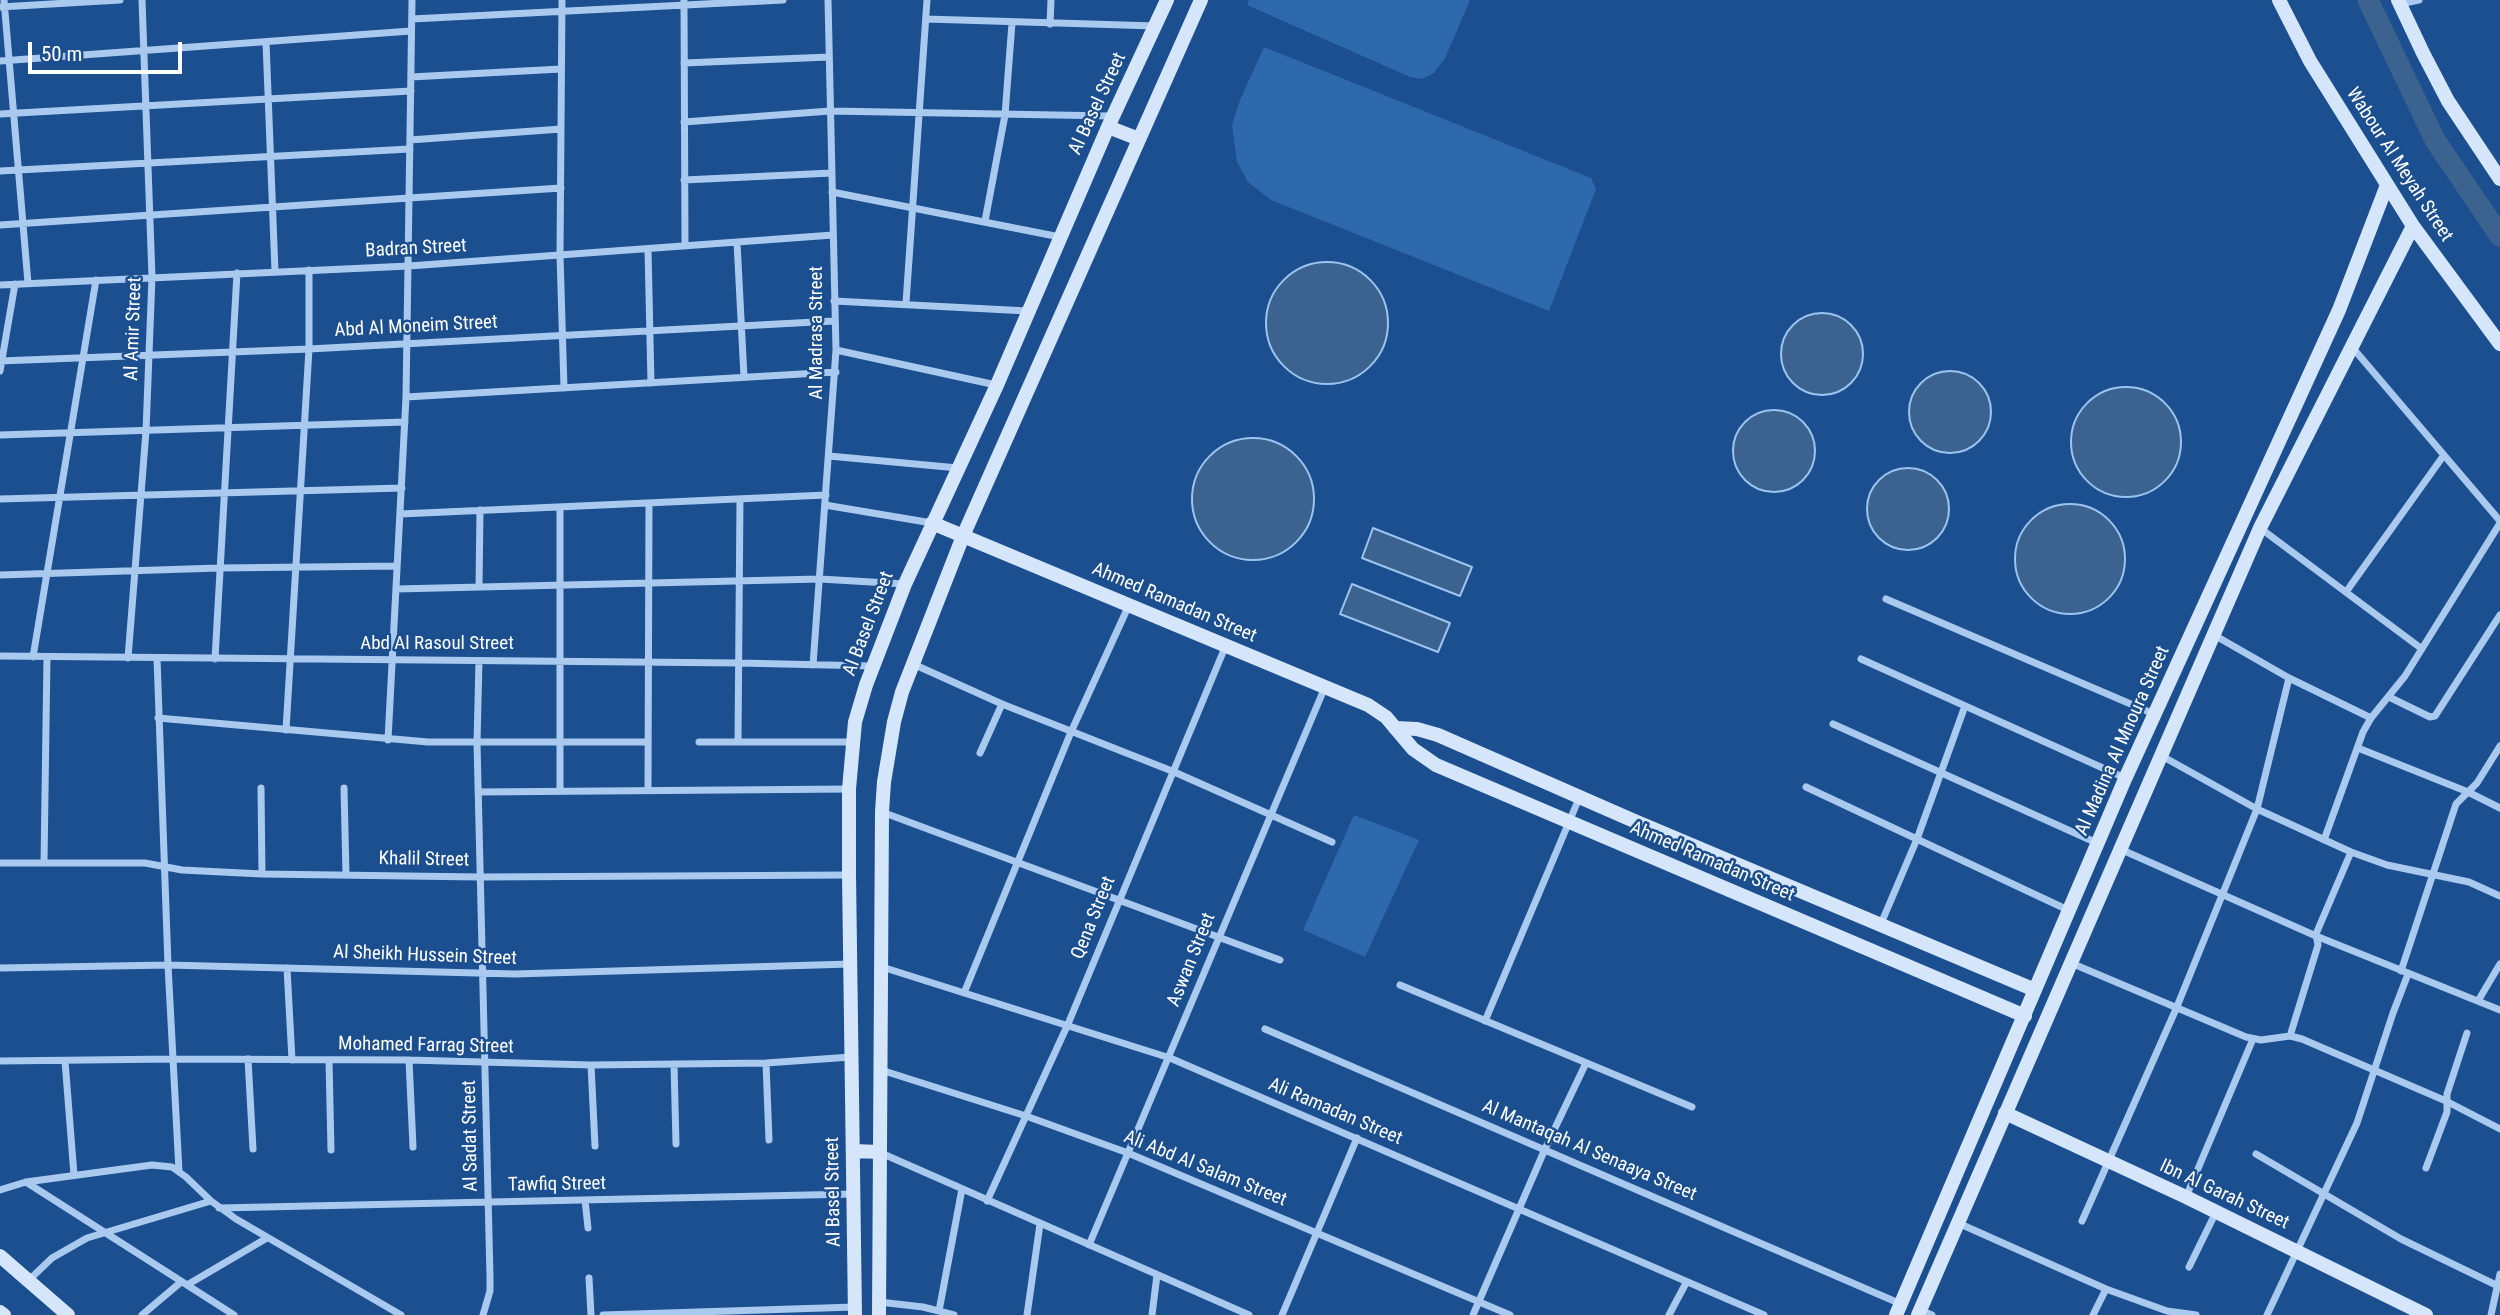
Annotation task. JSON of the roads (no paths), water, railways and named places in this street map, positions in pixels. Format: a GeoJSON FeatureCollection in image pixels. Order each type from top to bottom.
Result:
{"type":"FeatureCollection","features":[{"type":"Feature","properties":{"kind":"main road","name":"Al Basel Street"},"geometry":{"type":"LineString","coordinates":[[855,1311],[849,789],[852,742],[860,704],[905,584],[997,385],[1110,121],[1167,0]]}},
{"type":"Feature","properties":{"kind":"main road"},"geometry":{"type":"LineString","coordinates":[[879,1308],[882,812],[888,751],[902,692],[963,536],[1200,0]]}},
{"type":"Feature","properties":{"kind":"main road","name":"Wabour Al Meyah Street"},"geometry":{"type":"LineString","coordinates":[[2279,0],[2309,61],[2413,226],[2500,344]]}},
{"type":"Feature","properties":{"kind":"main road"},"geometry":{"type":"LineString","coordinates":[[2399,2],[2448,101],[2500,179]]}},
{"type":"Feature","properties":{"kind":"main road"},"geometry":{"type":"LineString","coordinates":[[1110,121],[1139,139]]}},
{"type":"Feature","properties":{"kind":"main road","name":"Al Madina Al Mnoura Street"},"geometry":{"type":"LineString","coordinates":[[1898,1309],[2125,779],[2305,389],[2387,185]]}},
{"type":"Feature","properties":{"kind":"main road","name":"Al Madina Al Mnoura Street"},"geometry":{"type":"LineString","coordinates":[[1923,1313],[2005,1113],[2260,528],[2413,226]]}},
{"type":"Feature","properties":{"kind":"main road","name":"Ahmed Ramadan Street"},"geometry":{"type":"LineString","coordinates":[[932,523],[1375,708],[1413,749],[1436,765],[2025,1016]]}},
{"type":"Feature","properties":{"kind":"main road","name":"Ahmed Ramadan Street"},"geometry":{"type":"LineString","coordinates":[[1395,728],[1417,729],[1438,735],[2035,990]]}},
{"type":"Feature","properties":{"kind":"main road","name":"Ibn Al Garah Street"},"geometry":{"type":"LineString","coordinates":[[2005,1113],[2426,1315]]}},
{"type":"Feature","properties":{"kind":"main road"},"geometry":{"type":"LineString","coordinates":[[853,1151],[880,1153]]}},
{"type":"Feature","properties":{"kind":"main road"},"geometry":{"type":"LineString","coordinates":[[0,1256],[68,1315]]}},
{"type":"Feature","properties":{"kind":"street"},"geometry":{"type":"LineString","coordinates":[[28,284],[3,5],[120,0]]}},
{"type":"Feature","properties":{"kind":"street","name":"Al Amir Street"},"geometry":{"type":"LineString","coordinates":[[128,658],[142,495],[152,278],[142,0]]}},
{"type":"Feature","properties":{"kind":"street"},"geometry":{"type":"LineString","coordinates":[[388,740],[406,397],[412,0]]}},
{"type":"Feature","properties":{"kind":"street"},"geometry":{"type":"LineString","coordinates":[[562,0],[560,255],[564,388]]}},
{"type":"Feature","properties":{"kind":"street"},"geometry":{"type":"LineString","coordinates":[[412,19],[562,12],[684,2],[783,0]]}},
{"type":"Feature","properties":{"kind":"street","name":"Al Madrasa Street"},"geometry":{"type":"LineString","coordinates":[[813,665],[836,372],[828,0]]}},
{"type":"Feature","properties":{"kind":"street"},"geometry":{"type":"LineString","coordinates":[[906,303],[927,0]]}},
{"type":"Feature","properties":{"kind":"street"},"geometry":{"type":"LineString","coordinates":[[1050,24],[1051,0]]}},
{"type":"Feature","properties":{"kind":"street"},"geometry":{"type":"LineString","coordinates":[[2399,2],[2419,0]]}},
{"type":"Feature","properties":{"kind":"street"},"geometry":{"type":"LineString","coordinates":[[684,2],[685,246]]}},
{"type":"Feature","properties":{"kind":"street"},"geometry":{"type":"LineString","coordinates":[[926,19],[1156,26]]}},
{"type":"Feature","properties":{"kind":"street"},"geometry":{"type":"LineString","coordinates":[[985,221],[1005,116],[1012,23]]}},
{"type":"Feature","properties":{"kind":"street"},"geometry":{"type":"LineString","coordinates":[[0,61],[411,31]]}},
{"type":"Feature","properties":{"kind":"street"},"geometry":{"type":"LineString","coordinates":[[266,41],[275,271]]}},
{"type":"Feature","properties":{"kind":"street"},"geometry":{"type":"LineString","coordinates":[[684,63],[829,57]]}},
{"type":"Feature","properties":{"kind":"street"},"geometry":{"type":"LineString","coordinates":[[411,77],[562,69]]}},
{"type":"Feature","properties":{"kind":"street"},"geometry":{"type":"LineString","coordinates":[[0,114],[411,91]]}},
{"type":"Feature","properties":{"kind":"street"},"geometry":{"type":"LineString","coordinates":[[684,122],[830,111],[1110,121]]}},
{"type":"Feature","properties":{"kind":"street"},"geometry":{"type":"LineString","coordinates":[[410,139],[561,130]]}},
{"type":"Feature","properties":{"kind":"street"},"geometry":{"type":"LineString","coordinates":[[0,171],[410,149]]}},
{"type":"Feature","properties":{"kind":"street"},"geometry":{"type":"LineString","coordinates":[[684,180],[831,173]]}},
{"type":"Feature","properties":{"kind":"street"},"geometry":{"type":"LineString","coordinates":[[0,225],[561,188]]}},
{"type":"Feature","properties":{"kind":"street"},"geometry":{"type":"LineString","coordinates":[[832,192],[1060,237]]}},
{"type":"Feature","properties":{"kind":"street","name":"Badran Street"},"geometry":{"type":"LineString","coordinates":[[0,285],[409,266],[833,235]]}},
{"type":"Feature","properties":{"kind":"street"},"geometry":{"type":"LineString","coordinates":[[737,242],[744,377]]}},
{"type":"Feature","properties":{"kind":"street"},"geometry":{"type":"LineString","coordinates":[[648,249],[651,383]]}},
{"type":"Feature","properties":{"kind":"street"},"geometry":{"type":"LineString","coordinates":[[286,730],[309,349],[309,270]]}},
{"type":"Feature","properties":{"kind":"street"},"geometry":{"type":"LineString","coordinates":[[215,659],[237,273]]}},
{"type":"Feature","properties":{"kind":"street"},"geometry":{"type":"LineString","coordinates":[[33,657],[96,281]]}},
{"type":"Feature","properties":{"kind":"street"},"geometry":{"type":"LineString","coordinates":[[0,371],[15,284]]}},
{"type":"Feature","properties":{"kind":"street"},"geometry":{"type":"LineString","coordinates":[[834,301],[1028,311]]}},
{"type":"Feature","properties":{"kind":"street","name":"Abd Al Moneim Street"},"geometry":{"type":"LineString","coordinates":[[1,361],[309,349],[834,321]]}},
{"type":"Feature","properties":{"kind":"street"},"geometry":{"type":"LineString","coordinates":[[2324,840],[2371,718],[2422,649],[2500,522],[2352,346]]}},
{"type":"Feature","properties":{"kind":"street"},"geometry":{"type":"LineString","coordinates":[[836,350],[997,385]]}},
{"type":"Feature","properties":{"kind":"street"},"geometry":{"type":"LineString","coordinates":[[406,397],[836,372]]}},
{"type":"Feature","properties":{"kind":"street"},"geometry":{"type":"LineString","coordinates":[[0,435],[405,422]]}},
{"type":"Feature","properties":{"kind":"street"},"geometry":{"type":"LineString","coordinates":[[2346,592],[2444,455]]}},
{"type":"Feature","properties":{"kind":"street"},"geometry":{"type":"LineString","coordinates":[[829,456],[958,468]]}},
{"type":"Feature","properties":{"kind":"street"},"geometry":{"type":"LineString","coordinates":[[0,499],[401,488]]}},
{"type":"Feature","properties":{"kind":"street"},"geometry":{"type":"LineString","coordinates":[[400,514],[826,495]]}},
{"type":"Feature","properties":{"kind":"street"},"geometry":{"type":"LineString","coordinates":[[738,742],[740,499]]}},
{"type":"Feature","properties":{"kind":"street"},"geometry":{"type":"LineString","coordinates":[[648,789],[649,503]]}},
{"type":"Feature","properties":{"kind":"street"},"geometry":{"type":"LineString","coordinates":[[825,506],[932,523]]}},
{"type":"Feature","properties":{"kind":"street"},"geometry":{"type":"LineString","coordinates":[[560,507],[560,790]]}},
{"type":"Feature","properties":{"kind":"street"},"geometry":{"type":"LineString","coordinates":[[479,587],[480,510]]}},
{"type":"Feature","properties":{"kind":"street"},"geometry":{"type":"LineString","coordinates":[[2260,528],[2422,649]]}},
{"type":"Feature","properties":{"kind":"street"},"geometry":{"type":"LineString","coordinates":[[0,575],[397,566]]}},
{"type":"Feature","properties":{"kind":"street"},"geometry":{"type":"LineString","coordinates":[[396,589],[820,579],[905,584]]}},
{"type":"Feature","properties":{"kind":"street"},"geometry":{"type":"LineString","coordinates":[[1886,598],[2154,715]]}},
{"type":"Feature","properties":{"kind":"street"},"geometry":{"type":"LineString","coordinates":[[964,993],[1071,732],[1129,605]]}},
{"type":"Feature","properties":{"kind":"street"},"geometry":{"type":"LineString","coordinates":[[2389,697],[2430,717],[2437,714],[2500,615]]}},
{"type":"Feature","properties":{"kind":"street"},"geometry":{"type":"LineString","coordinates":[[2213,634],[2289,678],[2371,718]]}},
{"type":"Feature","properties":{"kind":"street","name":"Qena Street"},"geometry":{"type":"LineString","coordinates":[[987,1201],[1068,1024],[1226,645]]}},
{"type":"Feature","properties":{"kind":"street","name":"Abd Al Rasoul Street"},"geometry":{"type":"LineString","coordinates":[[0,656],[873,666]]}},
{"type":"Feature","properties":{"kind":"street"},"geometry":{"type":"LineString","coordinates":[[44,863],[47,657]]}},
{"type":"Feature","properties":{"kind":"street"},"geometry":{"type":"LineString","coordinates":[[157,658],[167,965],[179,1171]]}},
{"type":"Feature","properties":{"kind":"street"},"geometry":{"type":"LineString","coordinates":[[1861,659],[2125,779]]}},
{"type":"Feature","properties":{"kind":"street","name":"Al Sadat Street"},"geometry":{"type":"LineString","coordinates":[[479,661],[477,743],[490,1291],[483,1315]]}},
{"type":"Feature","properties":{"kind":"street"},"geometry":{"type":"LineString","coordinates":[[913,664],[1002,704],[1172,771],[1332,842]]}},
{"type":"Feature","properties":{"kind":"street"},"geometry":{"type":"LineString","coordinates":[[2082,1221],[2176,1009],[2257,808],[2289,678]]}},
{"type":"Feature","properties":{"kind":"street","name":"Aswan Street"},"geometry":{"type":"LineString","coordinates":[[1089,1245],[1325,687]]}},
{"type":"Feature","properties":{"kind":"street"},"geometry":{"type":"LineString","coordinates":[[980,753],[1002,704]]}},
{"type":"Feature","properties":{"kind":"street"},"geometry":{"type":"LineString","coordinates":[[1880,926],[1943,772],[1965,706]]}},
{"type":"Feature","properties":{"kind":"street"},"geometry":{"type":"LineString","coordinates":[[158,718],[388,740],[648,743]]}},
{"type":"Feature","properties":{"kind":"street"},"geometry":{"type":"LineString","coordinates":[[1833,724],[2099,844]]}},
{"type":"Feature","properties":{"kind":"street"},"geometry":{"type":"LineString","coordinates":[[699,741],[852,742]]}},
{"type":"Feature","properties":{"kind":"street"},"geometry":{"type":"LineString","coordinates":[[2267,1315],[2357,1123],[2456,804],[2477,783],[2500,746]]}},
{"type":"Feature","properties":{"kind":"street"},"geometry":{"type":"LineString","coordinates":[[2358,748],[2468,792],[2500,808]]}},
{"type":"Feature","properties":{"kind":"street"},"geometry":{"type":"LineString","coordinates":[[2160,755],[2257,808],[2351,852],[2387,865],[2469,882],[2500,896]]}},
{"type":"Feature","properties":{"kind":"street"},"geometry":{"type":"LineString","coordinates":[[1806,787],[2069,911]]}},
{"type":"Feature","properties":{"kind":"street"},"geometry":{"type":"LineString","coordinates":[[261,788],[262,874]]}},
{"type":"Feature","properties":{"kind":"street"},"geometry":{"type":"LineString","coordinates":[[345,788],[346,875]]}},
{"type":"Feature","properties":{"kind":"street"},"geometry":{"type":"LineString","coordinates":[[478,792],[849,789]]}},
{"type":"Feature","properties":{"kind":"street"},"geometry":{"type":"LineString","coordinates":[[1485,1021],[1580,796]]}},
{"type":"Feature","properties":{"kind":"street"},"geometry":{"type":"LineString","coordinates":[[882,812],[1280,960]]}},
{"type":"Feature","properties":{"kind":"street"},"geometry":{"type":"LineString","coordinates":[[2120,849],[2316,936],[2500,1010]]}},
{"type":"Feature","properties":{"kind":"street"},"geometry":{"type":"LineString","coordinates":[[2290,1036],[2318,945],[2316,936],[2351,852]]}},
{"type":"Feature","properties":{"kind":"street","name":"Khalil Street"},"geometry":{"type":"LineString","coordinates":[[0,863],[145,863],[183,870],[262,874],[480,877],[849,875]]}},
{"type":"Feature","properties":{"kind":"street"},"geometry":{"type":"LineString","coordinates":[[2071,963],[2253,1039],[2290,1036],[2307,1041],[2446,1101],[2500,1129]]}},
{"type":"Feature","properties":{"kind":"street","name":"Al Sheikh Hussein Street"},"geometry":{"type":"LineString","coordinates":[[0,968],[167,965],[515,974],[850,964]]}},
{"type":"Feature","properties":{"kind":"street"},"geometry":{"type":"LineString","coordinates":[[2478,1001],[2500,964]]}},
{"type":"Feature","properties":{"kind":"street","name":"Ali Ramadan Street"},"geometry":{"type":"LineString","coordinates":[[882,967],[1170,1058],[1764,1315]]}},
{"type":"Feature","properties":{"kind":"street"},"geometry":{"type":"LineString","coordinates":[[288,968],[292,1060]]}},
{"type":"Feature","properties":{"kind":"street"},"geometry":{"type":"LineString","coordinates":[[1400,985],[1692,1107]]}},
{"type":"Feature","properties":{"kind":"street","name":"Al Mantaqah Al Senaaya Street"},"geometry":{"type":"LineString","coordinates":[[1265,1029],[1545,1149],[1898,1309]]}},
{"type":"Feature","properties":{"kind":"street"},"geometry":{"type":"LineString","coordinates":[[2426,1168],[2447,1112],[2446,1101],[2467,1033]]}},
{"type":"Feature","properties":{"kind":"street"},"geometry":{"type":"LineString","coordinates":[[2186,1198],[2253,1039]]}},
{"type":"Feature","properties":{"kind":"street","name":"Mohamed Farrag Street"},"geometry":{"type":"LineString","coordinates":[[0,1061],[409,1060],[591,1065],[765,1063],[851,1057]]}},
{"type":"Feature","properties":{"kind":"street"},"geometry":{"type":"LineString","coordinates":[[248,1059],[253,1149]]}},
{"type":"Feature","properties":{"kind":"street"},"geometry":{"type":"LineString","coordinates":[[328,1060],[331,1150]]}},
{"type":"Feature","properties":{"kind":"street"},"geometry":{"type":"LineString","coordinates":[[409,1060],[413,1147]]}},
{"type":"Feature","properties":{"kind":"street"},"geometry":{"type":"LineString","coordinates":[[65,1061],[74,1175]]}},
{"type":"Feature","properties":{"kind":"street"},"geometry":{"type":"LineString","coordinates":[[765,1063],[769,1140]]}},
{"type":"Feature","properties":{"kind":"street"},"geometry":{"type":"LineString","coordinates":[[1473,1315],[1545,1149],[1586,1063]]}},
{"type":"Feature","properties":{"kind":"street"},"geometry":{"type":"LineString","coordinates":[[674,1064],[676,1144]]}},
{"type":"Feature","properties":{"kind":"street"},"geometry":{"type":"LineString","coordinates":[[591,1065],[595,1146]]}},
{"type":"Feature","properties":{"kind":"street","name":"Ali Abd Al Salam Street"},"geometry":{"type":"LineString","coordinates":[[881,1070],[1026,1116],[1128,1153],[1510,1315]]}},
{"type":"Feature","properties":{"kind":"street"},"geometry":{"type":"LineString","coordinates":[[1282,1315],[1357,1138]]}},
{"type":"Feature","properties":{"kind":"street"},"geometry":{"type":"LineString","coordinates":[[880,1153],[1249,1315]]}},
{"type":"Feature","properties":{"kind":"street"},"geometry":{"type":"LineString","coordinates":[[2256,1154],[2401,1239],[2498,1286]]}},
{"type":"Feature","properties":{"kind":"street"},"geometry":{"type":"LineString","coordinates":[[0,1190],[26,1182],[74,1175],[152,1165],[172,1167],[219,1208],[401,1315]]}},
{"type":"Feature","properties":{"kind":"street"},"geometry":{"type":"LineString","coordinates":[[26,1182],[234,1315]]}},
{"type":"Feature","properties":{"kind":"street"},"geometry":{"type":"LineString","coordinates":[[939,1311],[961,1189]]}},
{"type":"Feature","properties":{"kind":"street","name":"Tawfiq Street"},"geometry":{"type":"LineString","coordinates":[[219,1208],[853,1194]]}},
{"type":"Feature","properties":{"kind":"street"},"geometry":{"type":"LineString","coordinates":[[585,1200],[588,1228]]}},
{"type":"Feature","properties":{"kind":"street"},"geometry":{"type":"LineString","coordinates":[[28,1280],[69,1247],[104,1233],[211,1201]]}},
{"type":"Feature","properties":{"kind":"street"},"geometry":{"type":"LineString","coordinates":[[2189,1267],[2216,1212]]}},
{"type":"Feature","properties":{"kind":"street"},"geometry":{"type":"LineString","coordinates":[[1958,1223],[2106,1289],[2172,1312],[2196,1315]]}},
{"type":"Feature","properties":{"kind":"street"},"geometry":{"type":"LineString","coordinates":[[1027,1315],[1040,1224]]}},
{"type":"Feature","properties":{"kind":"street"},"geometry":{"type":"LineString","coordinates":[[142,1315],[184,1284],[267,1238]]}},
{"type":"Feature","properties":{"kind":"street"},"geometry":{"type":"LineString","coordinates":[[2491,1315],[2500,1274]]}},
{"type":"Feature","properties":{"kind":"street"},"geometry":{"type":"LineString","coordinates":[[1152,1315],[1157,1275]]}},
{"type":"Feature","properties":{"kind":"street"},"geometry":{"type":"LineString","coordinates":[[589,1278],[591,1315]]}},
{"type":"Feature","properties":{"kind":"street"},"geometry":{"type":"LineString","coordinates":[[1669,1315],[1686,1283]]}},
{"type":"Feature","properties":{"kind":"street"},"geometry":{"type":"LineString","coordinates":[[2093,1315],[2106,1289]]}},
{"type":"Feature","properties":{"kind":"street"},"geometry":{"type":"LineString","coordinates":[[879,1308],[939,1311],[954,1315]]}},
{"type":"Feature","properties":{"kind":"street"},"geometry":{"type":"LineString","coordinates":[[603,1315],[855,1311]]}},
{"type":"Feature","properties":{"kind":"waterway"},"geometry":{"type":"LineString","coordinates":[[2368,0],[2435,140],[2500,236]]}}]}
